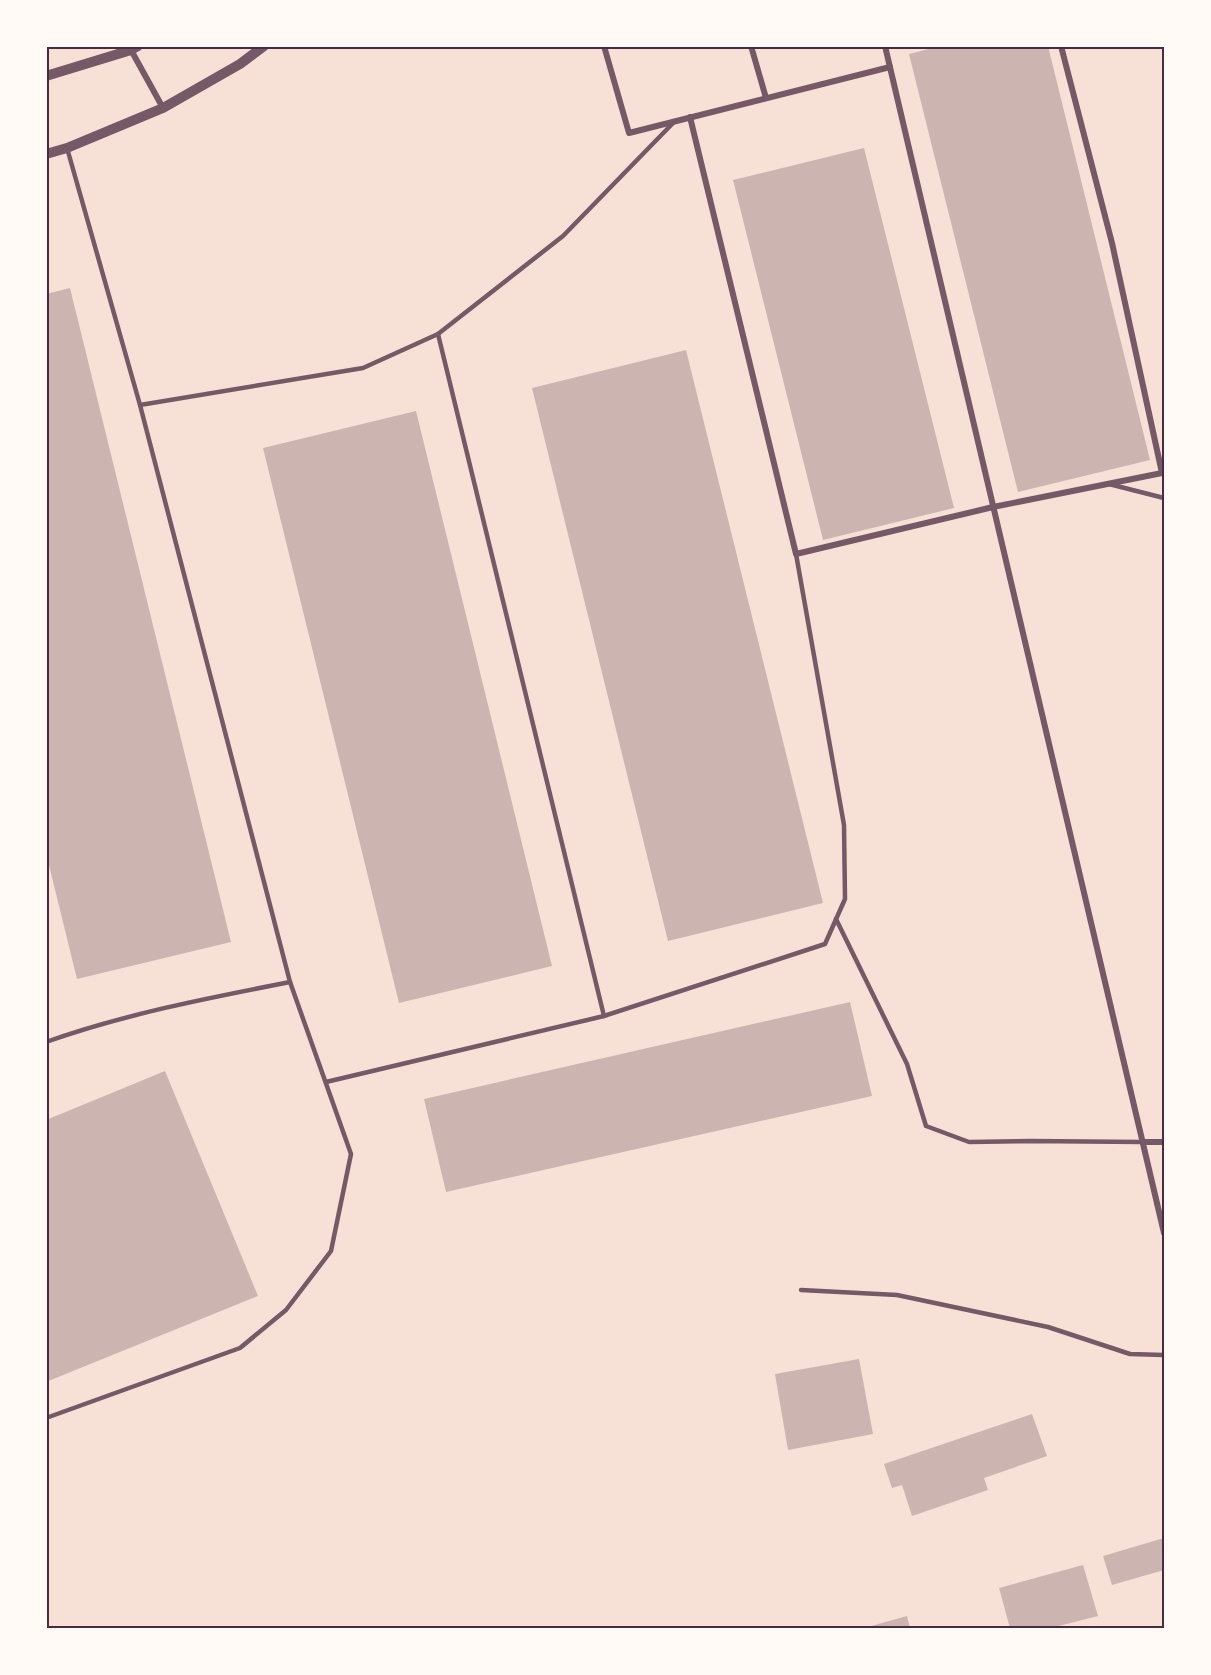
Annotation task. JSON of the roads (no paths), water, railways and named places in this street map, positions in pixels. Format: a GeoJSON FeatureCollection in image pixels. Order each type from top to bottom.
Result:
{"type":"FeatureCollection","features":[{"type":"Feature","properties":{"kind":"street"},"geometry":{"type":"LineString","coordinates":[[46,154],[67,148],[163,108],[240,64],[264,46]]}},
{"type":"Feature","properties":{"kind":"street"},"geometry":{"type":"LineString","coordinates":[[604,46],[629,133],[890,67]]}},
{"type":"Feature","properties":{"kind":"street"},"geometry":{"type":"LineString","coordinates":[[751,46],[766,98]]}},
{"type":"Feature","properties":{"kind":"street"},"geometry":{"type":"LineString","coordinates":[[885,46],[1164,1233]]}},
{"type":"Feature","properties":{"kind":"street"},"geometry":{"type":"LineString","coordinates":[[690,117],[796,554],[993,507],[1162,473],[1112,243],[1061,46]]}},
{"type":"Feature","properties":{"kind":"street"},"geometry":{"type":"LineString","coordinates":[[46,76],[133,48],[163,108]]}},
{"type":"Feature","properties":{"kind":"street"},"geometry":{"type":"LineString","coordinates":[[1143,1142],[1164,1142]]}},
{"type":"Feature","properties":{"kind":"lane"},"geometry":{"type":"LineString","coordinates":[[140,405],[363,368],[438,334],[563,236],[675,121]]}},
{"type":"Feature","properties":{"kind":"lane"},"geometry":{"type":"LineString","coordinates":[[46,1418],[240,1348],[286,1310],[331,1251],[351,1154],[290,982],[140,405],[67,148]]}},
{"type":"Feature","properties":{"kind":"lane"},"geometry":{"type":"LineString","coordinates":[[438,334],[604,1016]]}},
{"type":"Feature","properties":{"kind":"lane"},"geometry":{"type":"LineString","coordinates":[[1108,484],[1164,498]]}},
{"type":"Feature","properties":{"kind":"lane"},"geometry":{"type":"LineString","coordinates":[[326,1082],[604,1016],[825,944],[845,899],[844,825],[796,554]]}},
{"type":"Feature","properties":{"kind":"lane"},"geometry":{"type":"LineString","coordinates":[[836,919],[907,1064],[926,1126],[969,1143],[1143,1142]]}},
{"type":"Feature","properties":{"kind":"lane"},"geometry":{"type":"LineString","coordinates":[[46,1042],[87,1028],[290,982]]}},
{"type":"Feature","properties":{"kind":"lane"},"geometry":{"type":"LineString","coordinates":[[801,1290],[897,1295],[1048,1328],[1130,1354],[1164,1355]]}}]}
